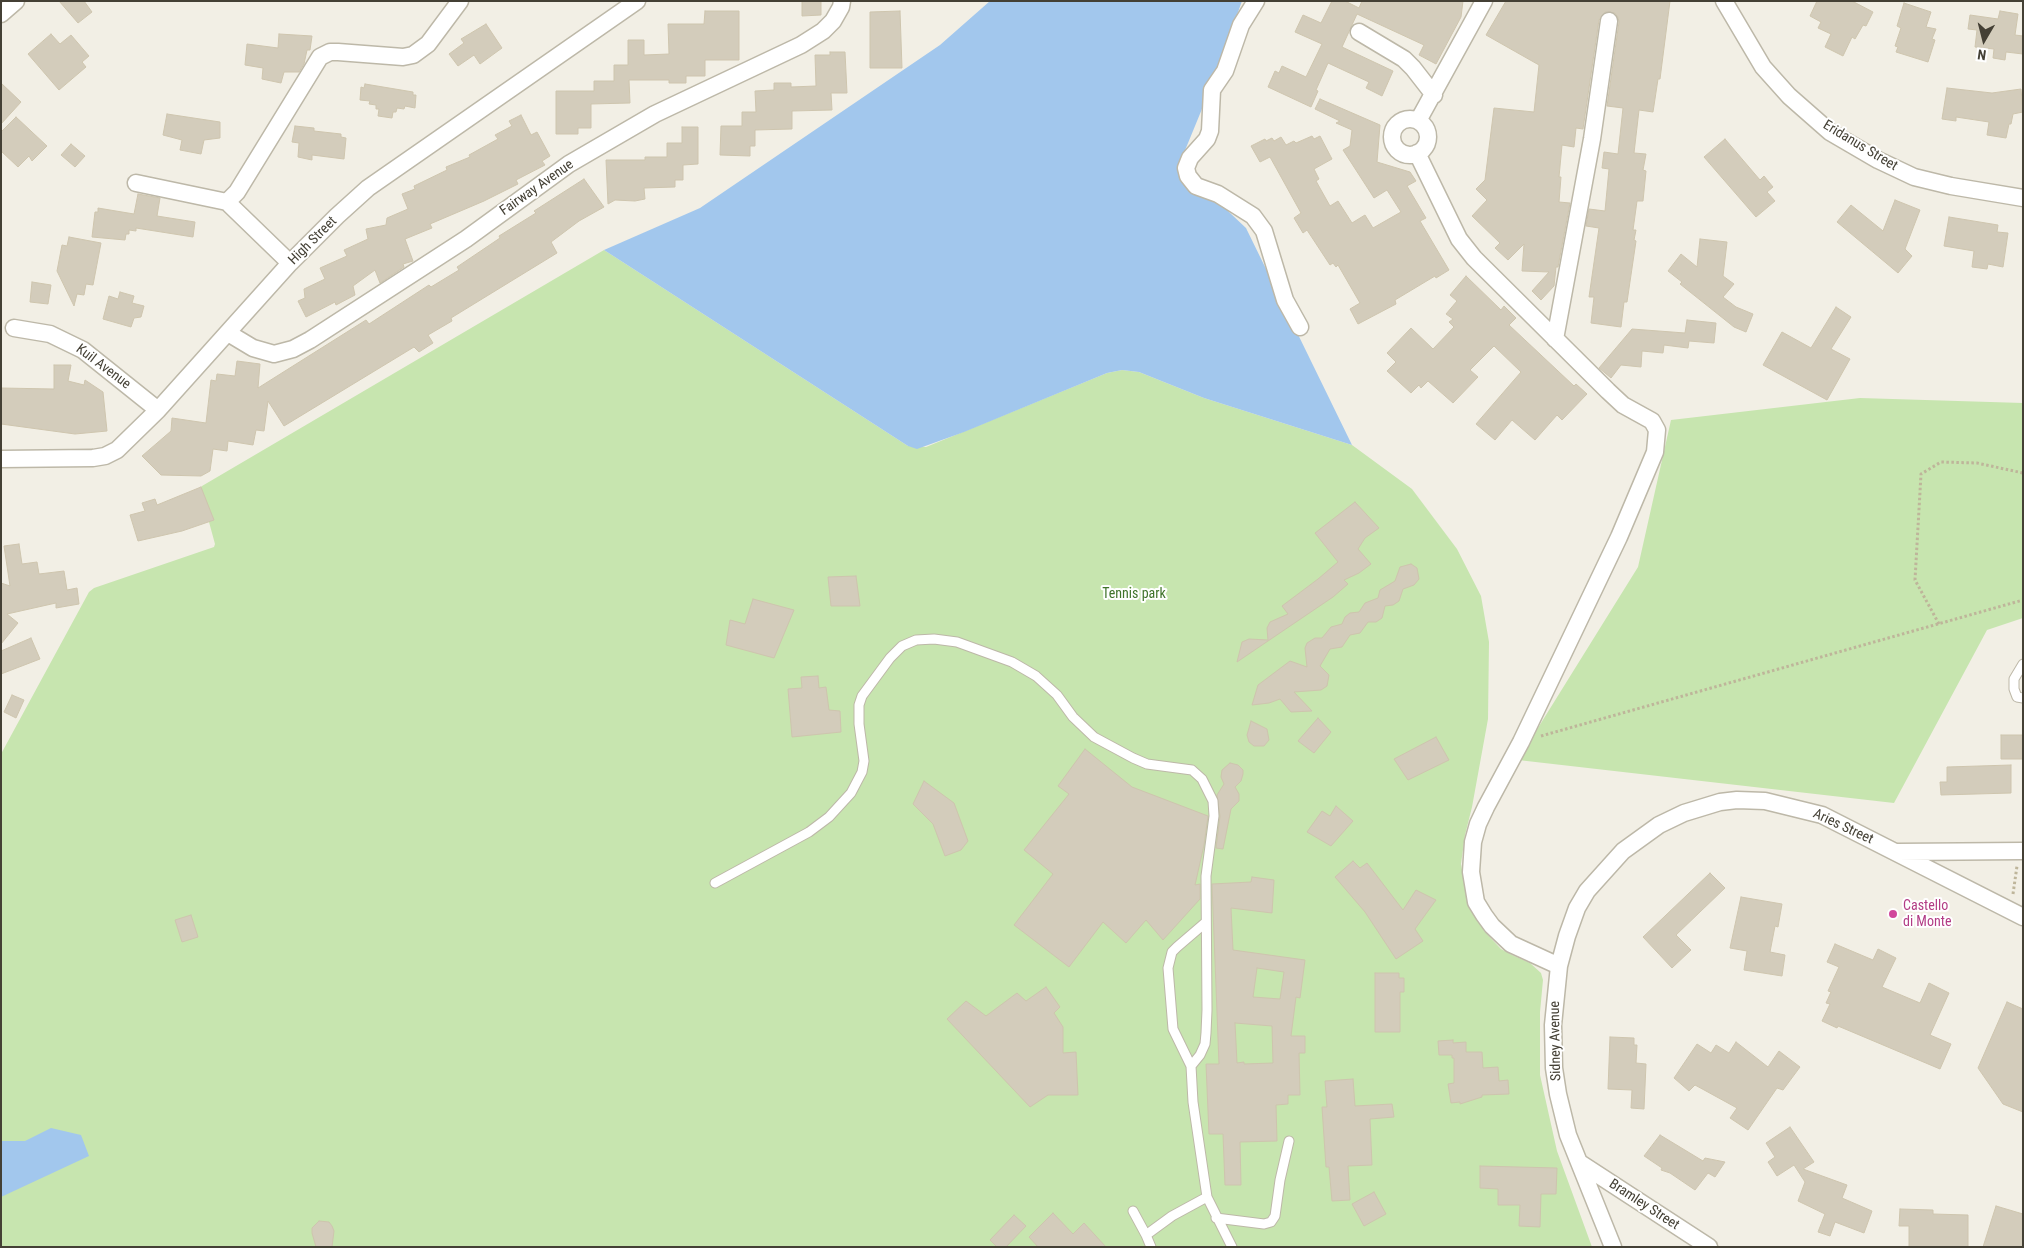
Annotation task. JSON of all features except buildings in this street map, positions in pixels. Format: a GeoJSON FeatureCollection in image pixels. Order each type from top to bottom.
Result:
{"type":"FeatureCollection","features":[{"type":"Feature","properties":{"kind":"street"},"geometry":{"type":"LineString","coordinates":[[1,14],[16,1]]}},
{"type":"Feature","properties":{"kind":"street"},"geometry":{"type":"LineString","coordinates":[[227,202],[237,192],[320,57],[330,52],[403,57],[413,55],[428,44],[460,1]]}},
{"type":"Feature","properties":{"kind":"street","name":"High Street"},"geometry":{"type":"LineString","coordinates":[[1,460],[77,459],[105,456],[117,450],[158,410],[290,263],[368,188],[637,1]]}},
{"type":"Feature","properties":{"kind":"street","name":"Fairway Avenue"},"geometry":{"type":"LineString","coordinates":[[228,333],[253,348],[274,354],[293,349],[310,340],[466,239],[569,164],[655,114],[800,45],[833,21],[841,7],[842,1]]}},
{"type":"Feature","properties":{"kind":"street"},"geometry":{"type":"LineString","coordinates":[[1256,1],[1242,25],[1225,71],[1212,90],[1210,131],[1206,139],[1190,158],[1186,168],[1188,176],[1196,186],[1218,194],[1253,216],[1264,231],[1285,300],[1300,328]]}},
{"type":"Feature","properties":{"kind":"street"},"geometry":{"type":"LineString","coordinates":[[1418,121],[1484,1]]}},
{"type":"Feature","properties":{"kind":"street","name":"Eridanus Street"},"geometry":{"type":"LineString","coordinates":[[1724,1],[1763,67],[1789,96],[1830,132],[1878,160],[1914,177],[1959,188],[2023,198]]}},
{"type":"Feature","properties":{"kind":"street"},"geometry":{"type":"LineString","coordinates":[[1555,339],[1592,139],[1609,21]]}},
{"type":"Feature","properties":{"kind":"street"},"geometry":{"type":"LineString","coordinates":[[1359,32],[1404,60],[1413,68],[1434,95]]}},
{"type":"Feature","properties":{"kind":"street"},"geometry":{"type":"LineString","coordinates":[[1407,119],[1418,121],[1426,129],[1427,141],[1425,146],[1417,153],[1411,155],[1400,151],[1393,142],[1392,136],[1396,125],[1407,119]]}},
{"type":"Feature","properties":{"kind":"street"},"geometry":{"type":"LineString","coordinates":[[1417,153],[1459,238],[1474,258],[1623,405],[1652,421],[1657,430],[1655,452],[1619,537],[1521,742],[1478,824],[1471,855],[1472,881],[1476,902],[1492,926],[1520,950],[1559,966]]}},
{"type":"Feature","properties":{"kind":"street"},"geometry":{"type":"LineString","coordinates":[[136,183],[227,202],[290,263]]}},
{"type":"Feature","properties":{"kind":"street","name":"Kuil Avenue"},"geometry":{"type":"LineString","coordinates":[[14,328],[50,334],[83,350],[158,410]]}},
{"type":"Feature","properties":{"kind":"street","name":"Aries Street"},"geometry":{"type":"LineString","coordinates":[[1587,891],[1623,851],[1659,825],[1684,813],[1720,802],[1765,800],[1822,815],[2023,917]]}},
{"type":"Feature","properties":{"kind":"street"},"geometry":{"type":"LineString","coordinates":[[1895,852],[2020,856]]}},
{"type":"Feature","properties":{"kind":"street","name":"Sidney Avenue"},"geometry":{"type":"LineString","coordinates":[[1587,891],[1572,920],[1559,966],[1553,1025],[1554,1068],[1566,1127],[1613,1247]]}},
{"type":"Feature","properties":{"kind":"street","name":"Bramley Street"},"geometry":{"type":"LineString","coordinates":[[1580,1163],[1709,1247]]}},
{"type":"Feature","properties":{"kind":"lane"},"geometry":{"type":"LineString","coordinates":[[715,883],[809,832],[829,817],[845,799],[857,783],[864,761],[859,724],[859,706],[862,696],[890,658],[902,646],[916,640],[934,639],[957,642],[1012,662],[1036,676],[1057,695],[1074,717],[1094,737],[1140,761],[1158,767],[1192,770],[1202,779],[1212,801],[1214,816],[1206,876],[1206,1033],[1205,1044],[1200,1055],[1191,1066]]}},
{"type":"Feature","properties":{"kind":"lane"},"geometry":{"type":"LineString","coordinates":[[2023,664],[2014,679],[2014,690],[2017,697],[2023,698]]}},
{"type":"Feature","properties":{"kind":"lane"},"geometry":{"type":"LineString","coordinates":[[1206,923],[1172,952],[1168,968],[1173,1030],[1191,1066],[1196,1133],[1207,1197],[1232,1247]]}},
{"type":"Feature","properties":{"kind":"lane"},"geometry":{"type":"LineString","coordinates":[[1216,1218],[1264,1224],[1271,1222],[1274,1216],[1289,1141]]}},
{"type":"Feature","properties":{"kind":"lane"},"geometry":{"type":"LineString","coordinates":[[1146,1235],[1172,1216],[1207,1197]]}},
{"type":"Feature","properties":{"kind":"lane"},"geometry":{"type":"LineString","coordinates":[[1132,1211],[1151,1247]]}},
{"type":"Feature","properties":{"kind":"path"},"geometry":{"type":"LineString","coordinates":[[1939,624],[1916,580],[1921,474],[1941,462],[1977,463],[2023,473]]}},
{"type":"Feature","properties":{"kind":"path"},"geometry":{"type":"LineString","coordinates":[[1521,742],[2023,600]]}},
{"type":"Feature","properties":{"kind":"path"},"geometry":{"type":"LineString","coordinates":[[2015,887],[2020,856]]}},
{"type":"Feature","properties":{"kind":"green space","name":"Tennis park"},"geometry":{"type":"Polygon","coordinates":[[[604,250],[908,446],[926,447],[1107,373],[1122,370],[1139,372],[1204,398],[1352,445],[1412,489],[1457,549],[1481,596],[1489,642],[1488,719],[1461,864],[1468,901],[1485,932],[1501,949],[1530,963],[1541,973],[1543,980],[1540,1012],[1540,1075],[1557,1151],[1592,1247],[1,1247],[1,754],[89,592],[94,588],[214,547],[215,544],[200,489],[202,486],[604,250]]]}},
{"type":"Feature","properties":{"kind":"green space"},"geometry":{"type":"Polygon","coordinates":[[[1860,398],[2023,403],[2023,618],[1987,630],[1894,803],[1518,760],[1638,567],[1671,420],[1860,398]]]}},
{"type":"Feature","properties":{"kind":"water"},"geometry":{"type":"Polygon","coordinates":[[[990,1],[1242,1],[1211,87],[1179,165],[1246,228],[1352,445],[1204,398],[1139,372],[1122,370],[1107,373],[964,432],[917,449],[908,446],[604,250],[700,208],[940,45],[990,1]]]}},
{"type":"Feature","properties":{"kind":"water"},"geometry":{"type":"Polygon","coordinates":[[[51,1128],[81,1135],[89,1156],[1,1197],[1,1141],[25,1141],[51,1128]]]}},
{"type":"Feature","properties":{"kind":"place","name":"Castello di Monte"},"geometry":{"type":"Point","coordinates":[1893,914]}}]}
